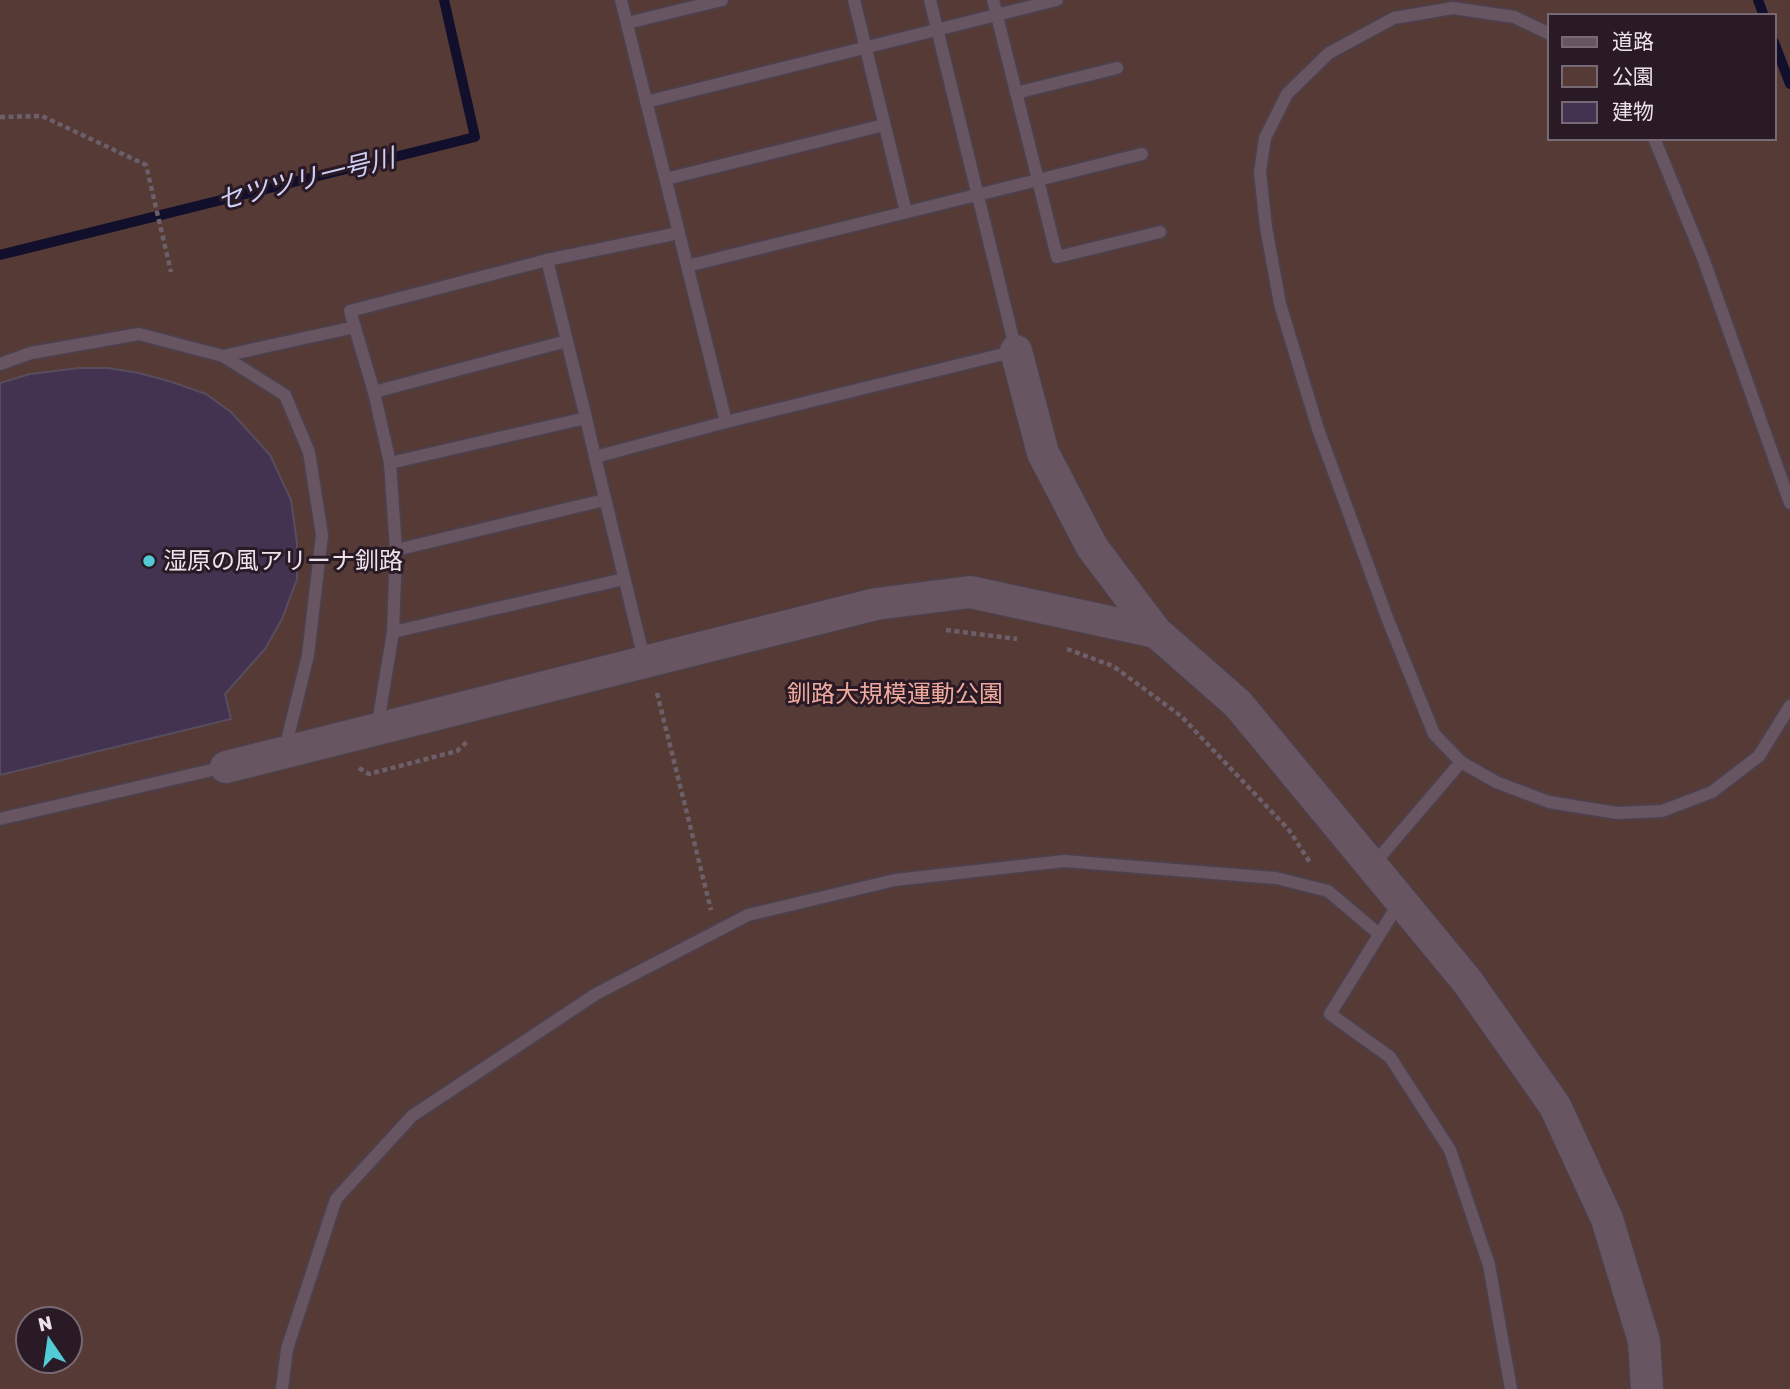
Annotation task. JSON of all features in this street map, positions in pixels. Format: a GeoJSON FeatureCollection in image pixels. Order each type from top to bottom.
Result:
{"type":"FeatureCollection","features":[{"type":"Feature","properties":{"kind":"street"},"geometry":{"type":"LineString","coordinates":[[1016,351],[1042,453],[1092,547],[1156,632],[1238,705],[1372,866],[1467,981],[1555,1106],[1607,1219],[1644,1341],[1647,1389]]}},
{"type":"Feature","properties":{"kind":"street"},"geometry":{"type":"LineString","coordinates":[[226,767],[877,604],[970,592],[1156,632]]}},
{"type":"Feature","properties":{"kind":"lane"},"geometry":{"type":"LineString","coordinates":[[621,0],[726,422]]}},
{"type":"Feature","properties":{"kind":"lane"},"geometry":{"type":"LineString","coordinates":[[627,23],[722,0]]}},
{"type":"Feature","properties":{"kind":"lane"},"geometry":{"type":"LineString","coordinates":[[854,0],[906,212]]}},
{"type":"Feature","properties":{"kind":"lane"},"geometry":{"type":"LineString","coordinates":[[595,457],[1016,351],[930,0]]}},
{"type":"Feature","properties":{"kind":"lane"},"geometry":{"type":"LineString","coordinates":[[993,0],[1057,257],[1160,232]]}},
{"type":"Feature","properties":{"kind":"lane"},"geometry":{"type":"LineString","coordinates":[[646,102],[1057,0]]}},
{"type":"Feature","properties":{"kind":"lane"},"geometry":{"type":"LineString","coordinates":[[1548,33],[1514,17],[1453,8],[1394,18],[1329,52],[1287,94],[1265,138],[1260,172],[1266,227],[1280,304],[1318,429],[1388,621],[1434,734],[1461,762],[1496,782],[1549,802],[1617,813],[1662,811],[1712,792],[1759,756],[1790,706]]}},
{"type":"Feature","properties":{"kind":"lane"},"geometry":{"type":"LineString","coordinates":[[1016,93],[1117,68]]}},
{"type":"Feature","properties":{"kind":"lane"},"geometry":{"type":"LineString","coordinates":[[666,179],[884,125]]}},
{"type":"Feature","properties":{"kind":"lane"},"geometry":{"type":"LineString","coordinates":[[1655,140],[1703,258],[1790,503]]}},
{"type":"Feature","properties":{"kind":"lane"},"geometry":{"type":"LineString","coordinates":[[687,266],[1142,154]]}},
{"type":"Feature","properties":{"kind":"lane"},"geometry":{"type":"LineString","coordinates":[[377,729],[393,632],[396,550],[390,463],[374,392],[350,311],[547,260],[679,233]]}},
{"type":"Feature","properties":{"kind":"lane"},"geometry":{"type":"LineString","coordinates":[[547,260],[645,663]]}},
{"type":"Feature","properties":{"kind":"lane"},"geometry":{"type":"LineString","coordinates":[[223,356],[355,327]]}},
{"type":"Feature","properties":{"kind":"lane"},"geometry":{"type":"LineString","coordinates":[[0,364],[32,353],[139,334],[223,356],[285,395],[309,452],[321,535],[309,655],[284,752]]}},
{"type":"Feature","properties":{"kind":"lane"},"geometry":{"type":"LineString","coordinates":[[374,392],[568,341]]}},
{"type":"Feature","properties":{"kind":"lane"},"geometry":{"type":"LineString","coordinates":[[390,463],[586,418]]}},
{"type":"Feature","properties":{"kind":"lane"},"geometry":{"type":"LineString","coordinates":[[396,550],[604,500]]}},
{"type":"Feature","properties":{"kind":"lane"},"geometry":{"type":"LineString","coordinates":[[393,632],[624,579]]}},
{"type":"Feature","properties":{"kind":"lane"},"geometry":{"type":"LineString","coordinates":[[1372,866],[1461,762]]}},
{"type":"Feature","properties":{"kind":"lane"},"geometry":{"type":"LineString","coordinates":[[0,819],[226,767]]}},
{"type":"Feature","properties":{"kind":"lane"},"geometry":{"type":"LineString","coordinates":[[282,1389],[287,1349],[335,1199],[412,1116],[596,994],[748,915],[895,880],[1064,860],[1276,878],[1328,891],[1379,934]]}},
{"type":"Feature","properties":{"kind":"lane"},"geometry":{"type":"LineString","coordinates":[[1400,901],[1330,1014],[1390,1057],[1450,1150],[1489,1265],[1511,1389]]}},
{"type":"Feature","properties":{"kind":"path"},"geometry":{"type":"LineString","coordinates":[[0,117],[42,116],[145,164],[171,272]]}},
{"type":"Feature","properties":{"kind":"path"},"geometry":{"type":"LineString","coordinates":[[935,632],[946,630],[1022,639]]}},
{"type":"Feature","properties":{"kind":"path"},"geometry":{"type":"LineString","coordinates":[[1060,647],[1113,666],[1181,716],[1289,830],[1328,891]]}},
{"type":"Feature","properties":{"kind":"path"},"geometry":{"type":"LineString","coordinates":[[670,690],[657,693],[717,932]]}},
{"type":"Feature","properties":{"kind":"path"},"geometry":{"type":"LineString","coordinates":[[350,764],[369,774],[457,751],[471,739]]}},
{"type":"Feature","properties":{"kind":"green space","name":"釧路大規模運動公園"},"geometry":{"type":"Polygon","coordinates":[[[0,0],[1790,0],[1790,1389],[0,1389],[0,0]]]}},
{"type":"Feature","properties":{"kind":"building","name":"湿原の風アリーナ釧路"},"geometry":{"type":"Polygon","coordinates":[[[79,368],[108,368],[172,382],[206,394],[231,412],[270,455],[291,500],[297,543],[297,579],[282,619],[265,649],[225,694],[231,719],[0,775],[0,383],[30,374],[79,368]]]}},
{"type":"Feature","properties":{"kind":"waterway","name":"セツツリ一号川"},"geometry":{"type":"LineString","coordinates":[[0,255],[475,137],[444,0]]}},
{"type":"Feature","properties":{"kind":"waterway","name":"セツツリ一号川"},"geometry":{"type":"LineString","coordinates":[[1758,0],[1763,14]]}},
{"type":"Feature","properties":{"kind":"waterway","name":"セツツリ一号川"},"geometry":{"type":"LineString","coordinates":[[1776,47],[1790,84]]}},
{"type":"Feature","properties":{"kind":"place","name":"湿原の風アリーナ釧路"},"geometry":{"type":"Point","coordinates":[149,561]}}]}
